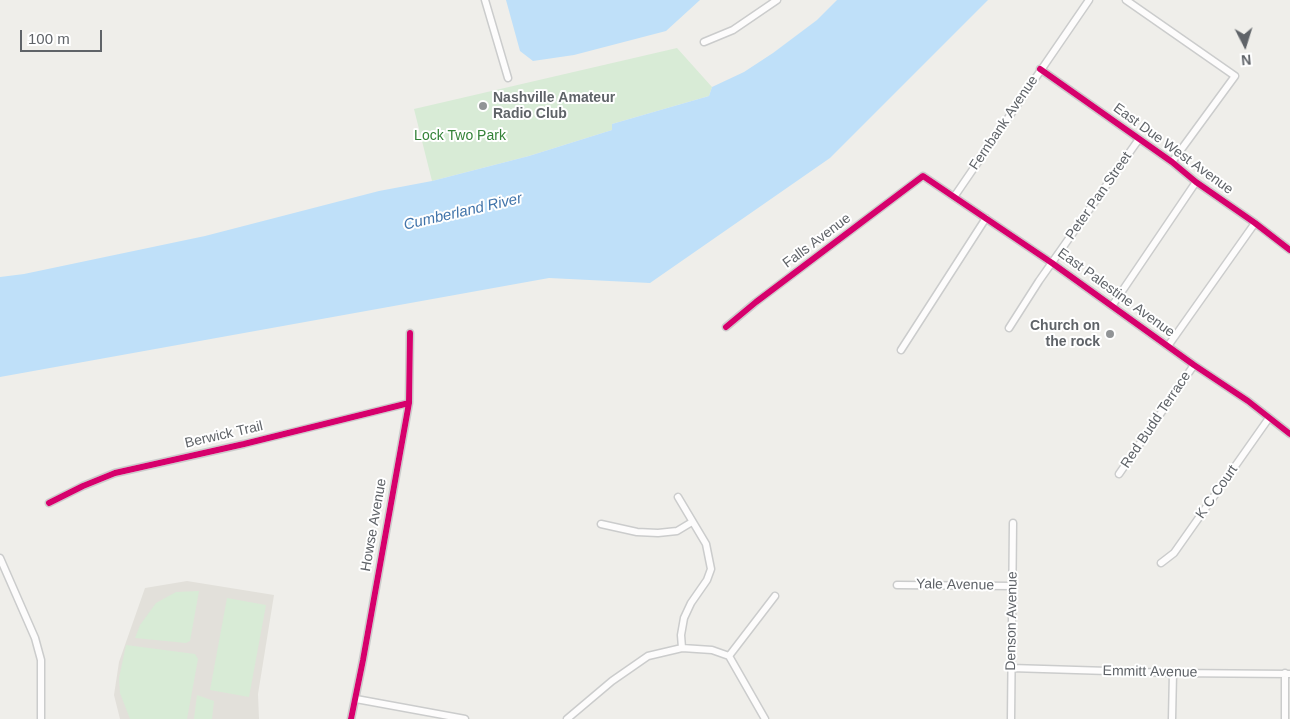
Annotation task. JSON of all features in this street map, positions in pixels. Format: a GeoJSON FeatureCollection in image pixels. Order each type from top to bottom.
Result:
{"type":"FeatureCollection","features":[{"type":"Feature","properties":{"kind":"street"},"geometry":{"type":"LineString","coordinates":[[486,0],[508,78]]}},
{"type":"Feature","properties":{"kind":"street"},"geometry":{"type":"LineString","coordinates":[[704,42],[733,30],[777,0]]}},
{"type":"Feature","properties":{"kind":"street","name":"Fernbank Avenue"},"geometry":{"type":"LineString","coordinates":[[954,197],[1089,0]]}},
{"type":"Feature","properties":{"kind":"street"},"geometry":{"type":"LineString","coordinates":[[1126,0],[1235,76],[1172,162]]}},
{"type":"Feature","properties":{"kind":"street","name":"East Due West Avenue"},"geometry":{"type":"LineString","coordinates":[[1040,69],[1172,162],[1196,182],[1256,223],[1290,250]]}},
{"type":"Feature","properties":{"kind":"street","name":"Peter Pan Street"},"geometry":{"type":"LineString","coordinates":[[1009,328],[1039,281],[1139,139]]}},
{"type":"Feature","properties":{"kind":"street","name":"East Palestine Avenue"},"geometry":{"type":"LineString","coordinates":[[924,177],[1052,263],[1290,434]]}},
{"type":"Feature","properties":{"kind":"street","name":"Falls Avenue"},"geometry":{"type":"LineString","coordinates":[[726,328],[756,302],[924,177]]}},
{"type":"Feature","properties":{"kind":"street"},"geometry":{"type":"LineString","coordinates":[[1112,306],[1196,182]]}},
{"type":"Feature","properties":{"kind":"street"},"geometry":{"type":"LineString","coordinates":[[901,350],[986,218]]}},
{"type":"Feature","properties":{"kind":"street"},"geometry":{"type":"LineString","coordinates":[[1168,346],[1256,223]]}},
{"type":"Feature","properties":{"kind":"street","name":"Howse Avenue"},"geometry":{"type":"LineString","coordinates":[[351,719],[409,403],[410,334]]}},
{"type":"Feature","properties":{"kind":"street","name":"Red Budd Terrace"},"geometry":{"type":"LineString","coordinates":[[1119,474],[1194,365]]}},
{"type":"Feature","properties":{"kind":"street","name":"Berwick Trail"},"geometry":{"type":"LineString","coordinates":[[49,503],[87,484],[116,473],[244,444],[409,403]]}},
{"type":"Feature","properties":{"kind":"street","name":"K C Court"},"geometry":{"type":"LineString","coordinates":[[1161,563],[1174,552],[1269,418]]}},
{"type":"Feature","properties":{"kind":"street"},"geometry":{"type":"LineString","coordinates":[[678,497],[706,544],[710,569],[707,580],[691,603],[684,618],[681,635],[682,648]]}},
{"type":"Feature","properties":{"kind":"street"},"geometry":{"type":"LineString","coordinates":[[601,524],[637,532],[658,534],[677,531],[692,522]]}},
{"type":"Feature","properties":{"kind":"street","name":"Denson Avenue"},"geometry":{"type":"LineString","coordinates":[[1011,719],[1012,523]]}},
{"type":"Feature","properties":{"kind":"street"},"geometry":{"type":"LineString","coordinates":[[0,558],[36,638],[41,660],[40,719]]}},
{"type":"Feature","properties":{"kind":"street","name":"Yale Avenue"},"geometry":{"type":"LineString","coordinates":[[897,585],[1013,586]]}},
{"type":"Feature","properties":{"kind":"street"},"geometry":{"type":"LineString","coordinates":[[729,656],[775,596]]}},
{"type":"Feature","properties":{"kind":"street"},"geometry":{"type":"LineString","coordinates":[[567,719],[612,681],[648,656],[682,648],[712,650],[729,656],[765,719]]}},
{"type":"Feature","properties":{"kind":"street","name":"Emmitt Avenue"},"geometry":{"type":"LineString","coordinates":[[1011,668],[1288,674]]}},
{"type":"Feature","properties":{"kind":"street"},"geometry":{"type":"LineString","coordinates":[[1172,719],[1173,673]]}},
{"type":"Feature","properties":{"kind":"street"},"geometry":{"type":"LineString","coordinates":[[1285,719],[1288,674]]}},
{"type":"Feature","properties":{"kind":"street"},"geometry":{"type":"LineString","coordinates":[[356,699],[465,719]]}},
{"type":"Feature","properties":{"kind":"shaded area"},"geometry":{"type":"Polygon","coordinates":[[[187,581],[274,595],[258,694],[259,719],[120,719],[114,695],[119,662],[145,588],[187,581]]]}},
{"type":"Feature","properties":{"kind":"green space","name":"Lock Two Park"},"geometry":{"type":"Polygon","coordinates":[[[677,48],[712,87],[709,96],[612,124],[612,130],[529,156],[432,181],[414,109],[677,48]]]}},
{"type":"Feature","properties":{"kind":"green space"},"geometry":{"type":"Polygon","coordinates":[[[199,591],[190,641],[186,643],[135,638],[140,625],[156,603],[176,592],[199,591]]]}},
{"type":"Feature","properties":{"kind":"green space"},"geometry":{"type":"Polygon","coordinates":[[[227,598],[266,605],[249,697],[210,690],[227,598]]]}},
{"type":"Feature","properties":{"kind":"green space"},"geometry":{"type":"Polygon","coordinates":[[[126,645],[195,654],[198,659],[187,719],[130,719],[120,693],[119,678],[126,645]]]}},
{"type":"Feature","properties":{"kind":"green space"},"geometry":{"type":"Polygon","coordinates":[[[197,695],[214,701],[212,719],[194,719],[197,695]]]}},
{"type":"Feature","properties":{"kind":"water"},"geometry":{"type":"Polygon","coordinates":[[[506,0],[700,0],[666,31],[574,55],[533,61],[520,51],[506,0]]]}},
{"type":"Feature","properties":{"kind":"water","name":"Cumberland River"},"geometry":{"type":"Polygon","coordinates":[[[837,0],[988,0],[830,158],[650,283],[549,278],[0,377],[0,277],[24,274],[205,236],[379,191],[432,181],[529,156],[612,130],[612,124],[709,96],[712,87],[744,72],[773,53],[817,20],[837,0]]]}},
{"type":"Feature","properties":{"kind":"cycle path"},"geometry":{"type":"LineString","coordinates":[[1040,69],[1172,162],[1196,182],[1290,250]]}},
{"type":"Feature","properties":{"kind":"cycle path"},"geometry":{"type":"LineString","coordinates":[[726,327],[756,302],[923,176],[1052,263],[1194,365],[1248,401],[1290,434]]}},
{"type":"Feature","properties":{"kind":"cycle path"},"geometry":{"type":"LineString","coordinates":[[351,719],[409,403],[410,333]]}},
{"type":"Feature","properties":{"kind":"cycle path"},"geometry":{"type":"LineString","coordinates":[[49,503],[115,473],[244,444],[409,403]]}},
{"type":"Feature","properties":{"kind":"place","name":"Nashville Amateur Radio Club"},"geometry":{"type":"Point","coordinates":[483,106]}},
{"type":"Feature","properties":{"kind":"place","name":"Church on the rock"},"geometry":{"type":"Point","coordinates":[1110,334]}}]}
